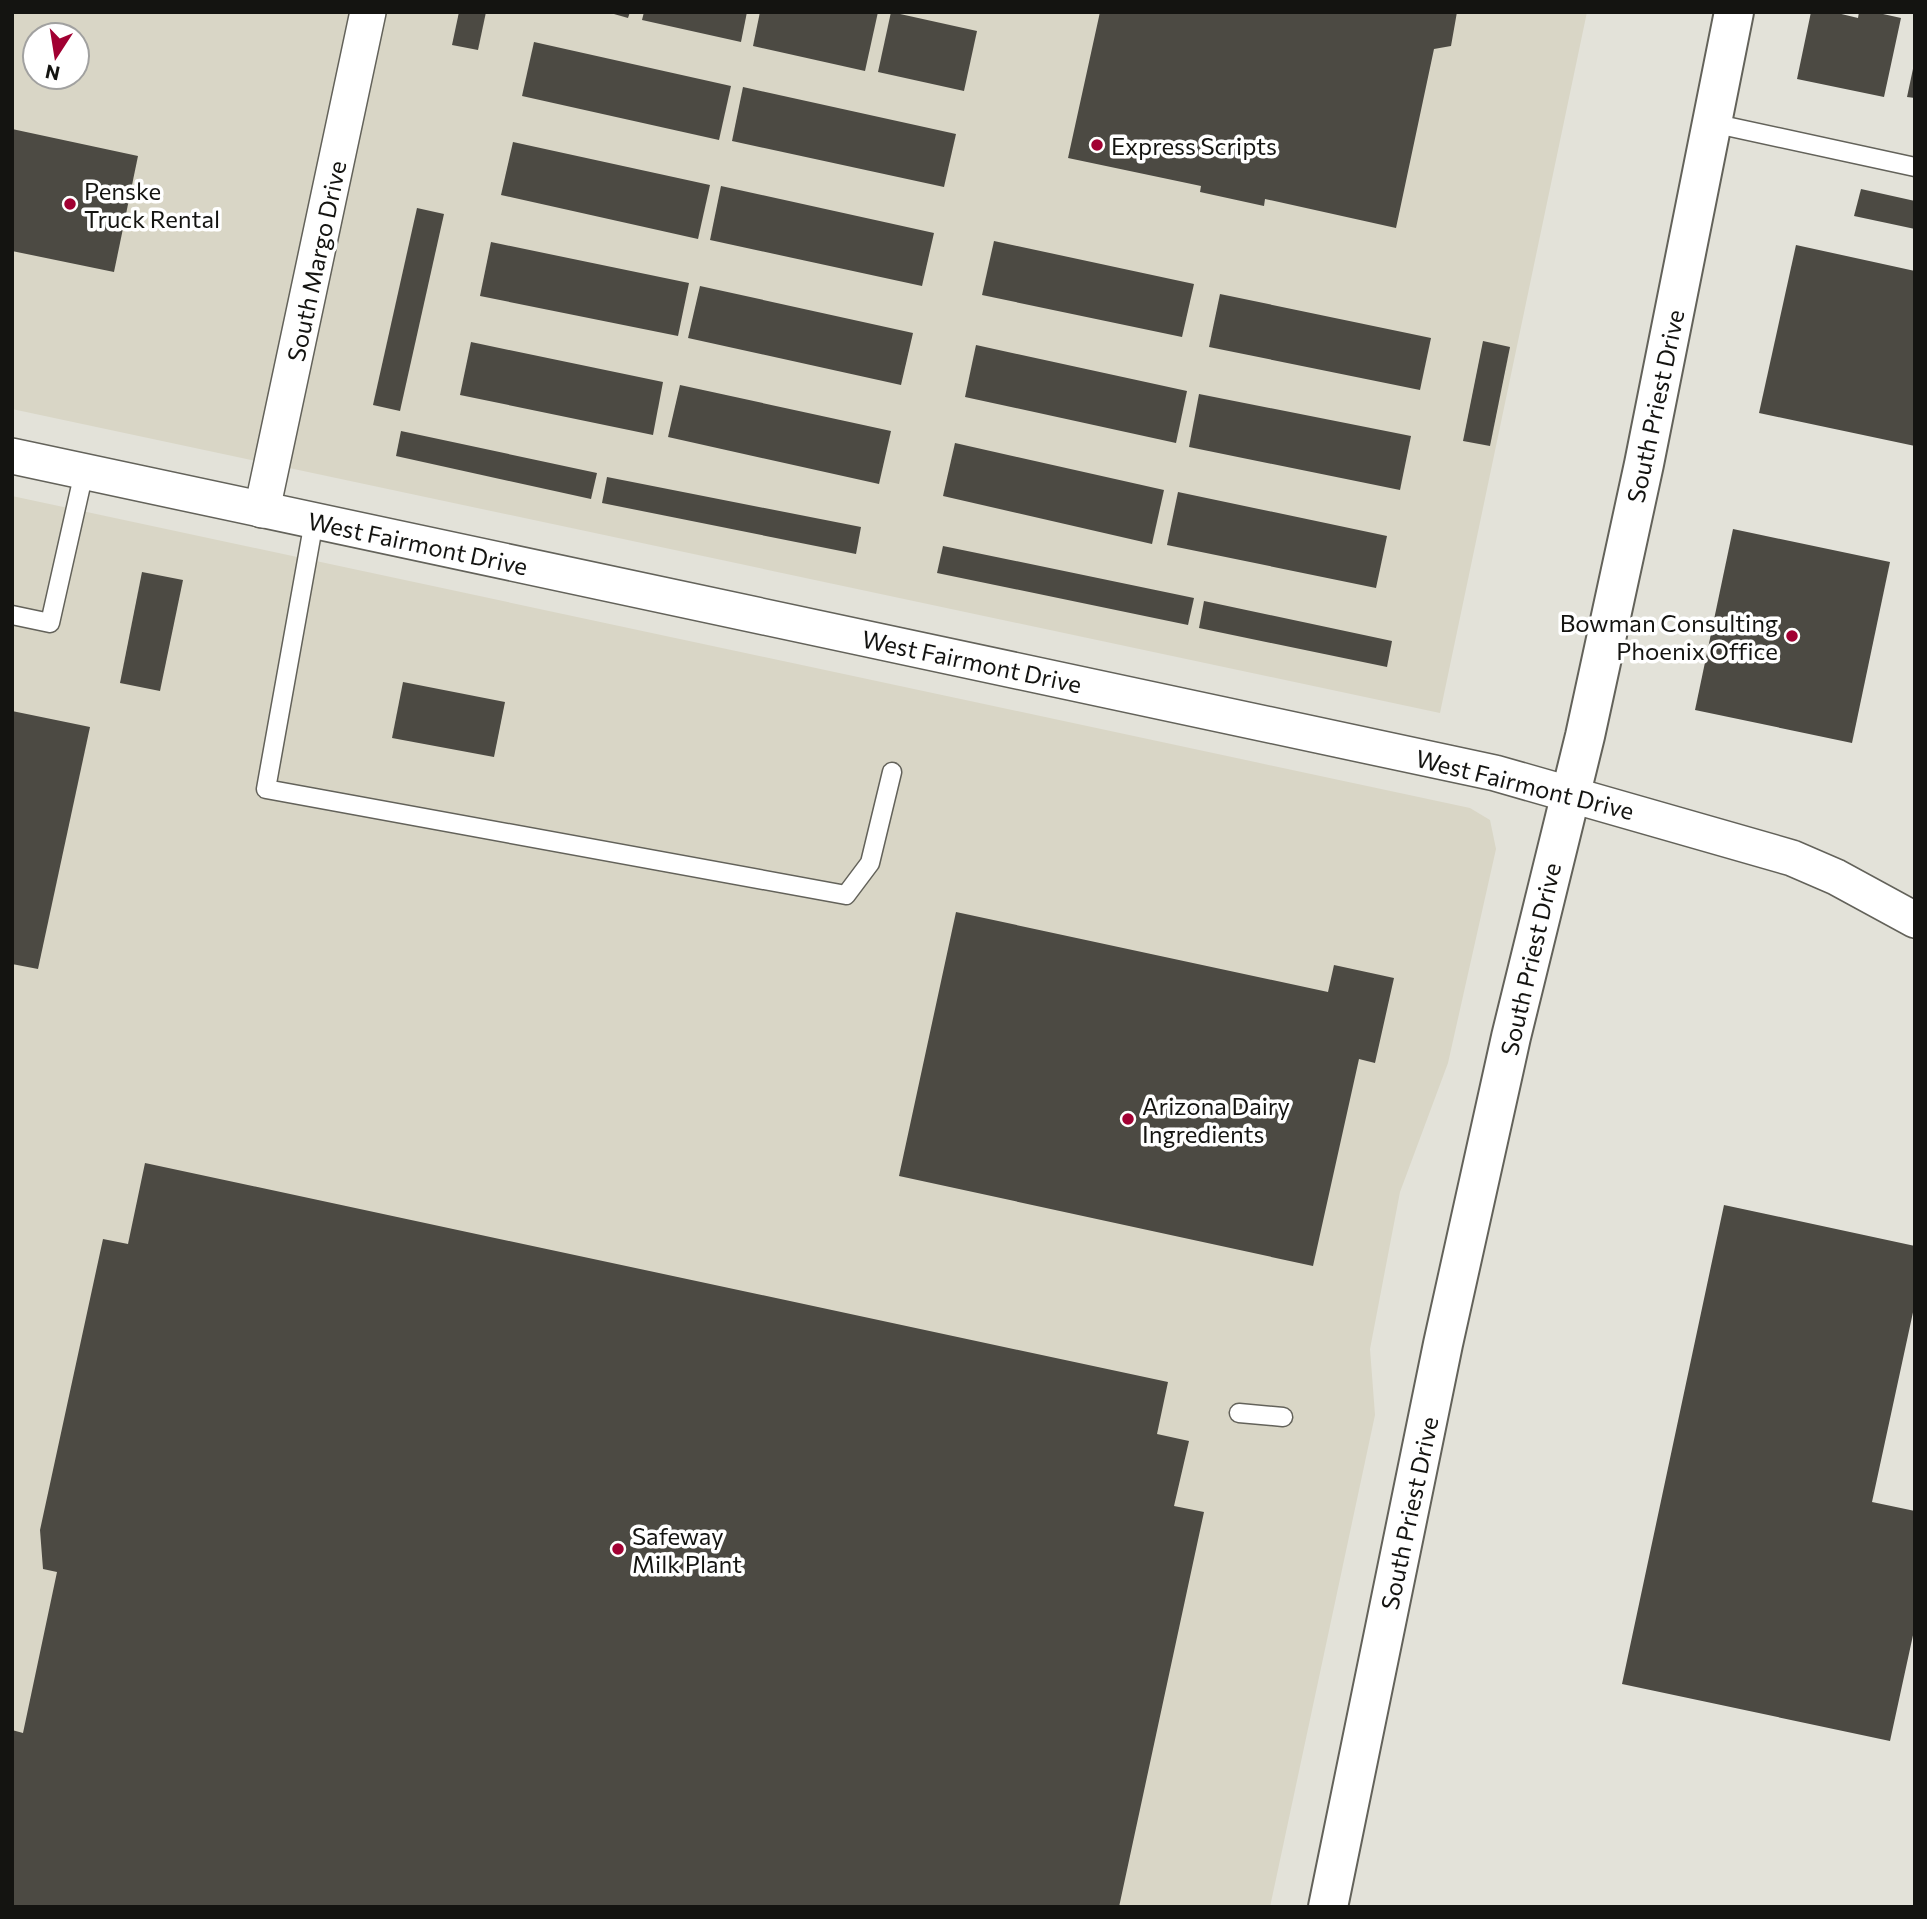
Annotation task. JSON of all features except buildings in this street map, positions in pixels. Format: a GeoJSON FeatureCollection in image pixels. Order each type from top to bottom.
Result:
{"type":"FeatureCollection","features":[{"type":"Feature","properties":{"kind":"main road","name":"South Priest Drive"},"geometry":{"type":"LineString","coordinates":[[1328,1907],[1443,1344],[1644,464],[1734,12]]}},
{"type":"Feature","properties":{"kind":"street","name":"South Margo Drive"},"geometry":{"type":"LineString","coordinates":[[262,510],[368,12]]}},
{"type":"Feature","properties":{"kind":"street","name":"West Fairmont Drive"},"geometry":{"type":"LineString","coordinates":[[12,456],[1495,773],[1792,858],[1836,877],[1915,920]]}},
{"type":"Feature","properties":{"kind":"lane"},"geometry":{"type":"LineString","coordinates":[[1712,123],[1915,167]]}},
{"type":"Feature","properties":{"kind":"lane"},"geometry":{"type":"LineString","coordinates":[[12,615],[50,623],[84,472]]}},
{"type":"Feature","properties":{"kind":"lane"},"geometry":{"type":"LineString","coordinates":[[314,521],[266,789],[846,895],[870,863],[892,772]]}},
{"type":"Feature","properties":{"kind":"lane"},"geometry":{"type":"LineString","coordinates":[[1239,1413],[1283,1416]]}},
{"type":"Feature","properties":{"kind":"shaded area"},"geometry":{"type":"Polygon","coordinates":[[[12,12],[1587,12],[1440,713],[12,409],[12,12]]]}},
{"type":"Feature","properties":{"kind":"shaded area"},"geometry":{"type":"Polygon","coordinates":[[[12,496],[1470,808],[1490,820],[1496,849],[1448,1063],[1400,1192],[1370,1349],[1375,1415],[1270,1907],[12,1907],[12,496]]]}},
{"type":"Feature","properties":{"kind":"place","name":"Express Scripts"},"geometry":{"type":"Point","coordinates":[1097,145]}},
{"type":"Feature","properties":{"kind":"place","name":"Penske Truck Rental"},"geometry":{"type":"Point","coordinates":[70,204]}},
{"type":"Feature","properties":{"kind":"place","name":"Bowman Consulting Phoenix Office"},"geometry":{"type":"Point","coordinates":[1792,636]}},
{"type":"Feature","properties":{"kind":"place","name":"Arizona Dairy Ingredients"},"geometry":{"type":"Point","coordinates":[1128,1119]}},
{"type":"Feature","properties":{"kind":"place","name":"Safeway Milk Plant"},"geometry":{"type":"Point","coordinates":[618,1549]}}]}
